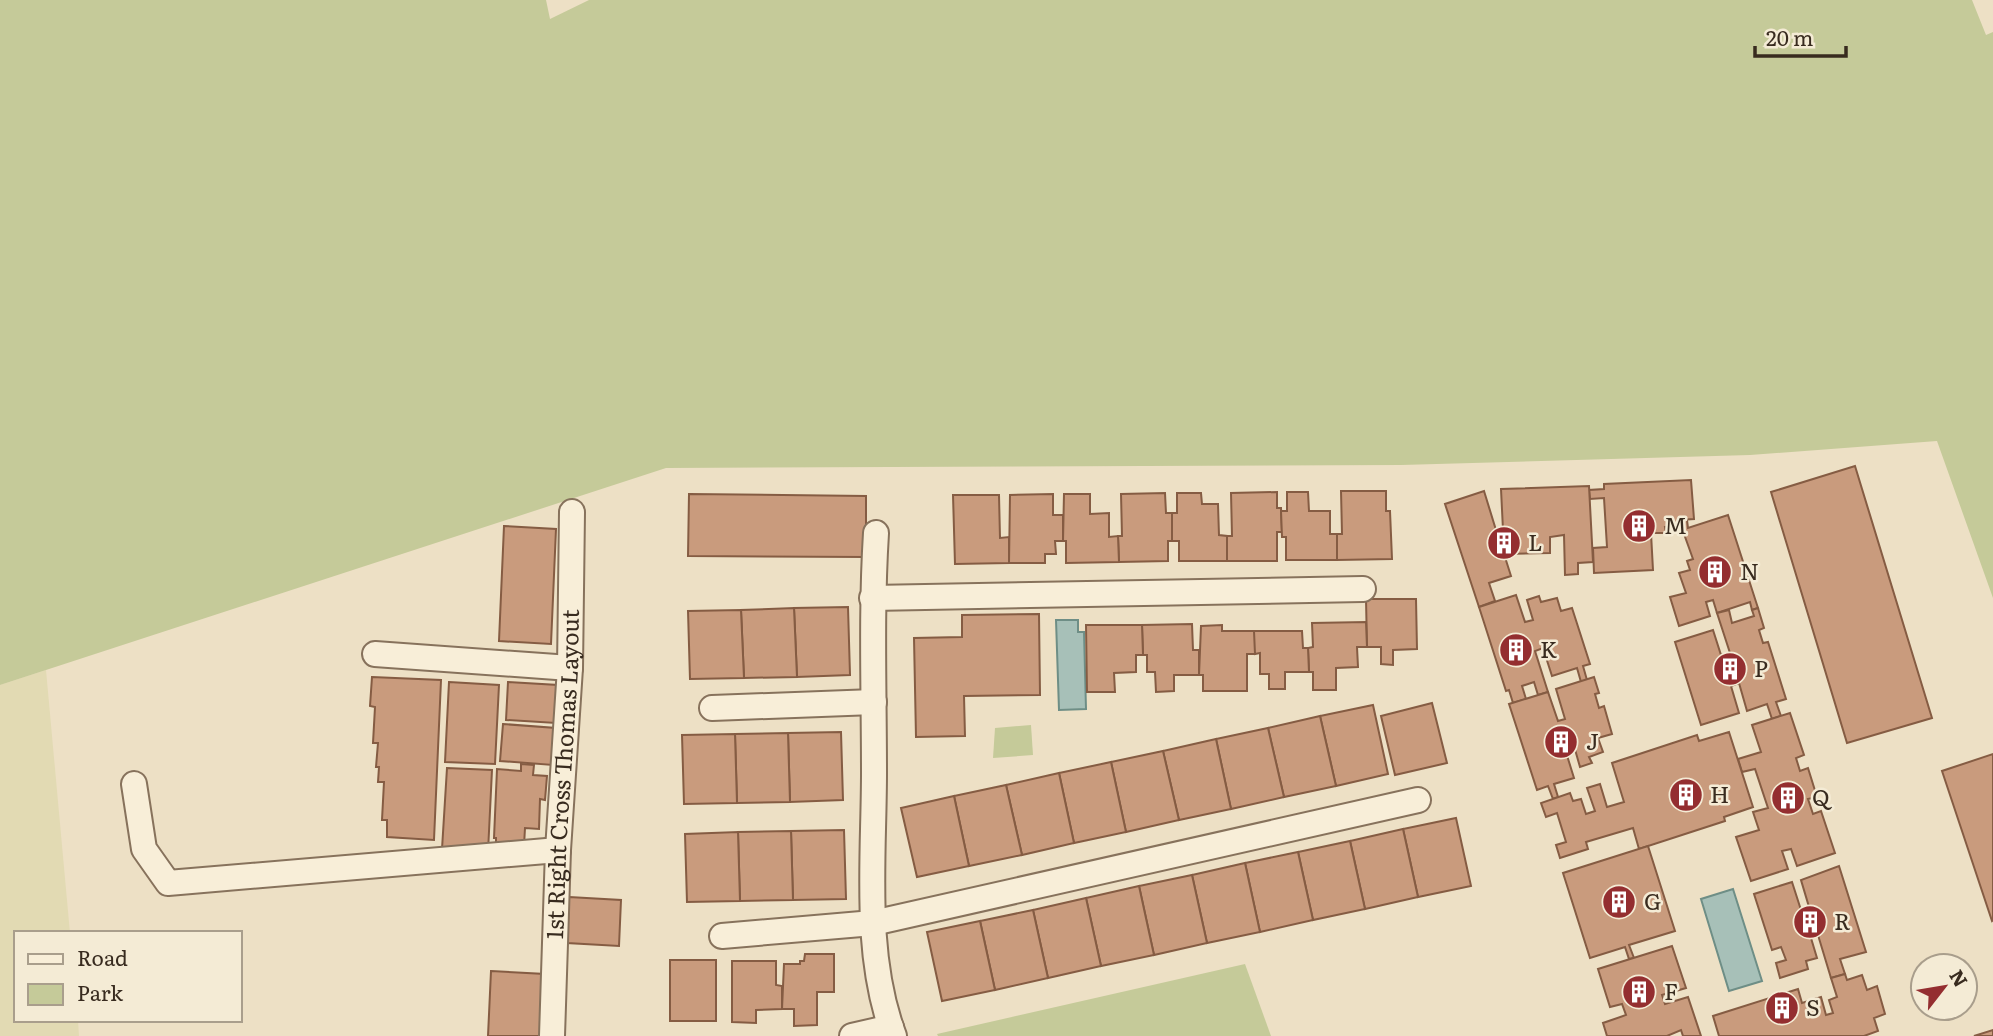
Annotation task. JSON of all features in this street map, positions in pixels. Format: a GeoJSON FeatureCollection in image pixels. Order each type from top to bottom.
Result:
{"type":"FeatureCollection","features":[{"type":"Feature","properties":{"kind":"street","name":"1st Right Cross Thomas Layout"},"geometry":{"type":"LineString","coordinates":[[552,1036],[558,850],[570,668],[572,512]]}},
{"type":"Feature","properties":{"kind":"street"},"geometry":{"type":"LineString","coordinates":[[852,1036],[893,1031],[882,999],[873,923],[872,598],[876,533]]}},
{"type":"Feature","properties":{"kind":"street"},"geometry":{"type":"LineString","coordinates":[[872,598],[1363,589]]}},
{"type":"Feature","properties":{"kind":"street"},"geometry":{"type":"LineString","coordinates":[[375,654],[570,668]]}},
{"type":"Feature","properties":{"kind":"street"},"geometry":{"type":"LineString","coordinates":[[712,708],[874,702]]}},
{"type":"Feature","properties":{"kind":"street"},"geometry":{"type":"LineString","coordinates":[[134,783],[144,849],[168,883],[558,850]]}},
{"type":"Feature","properties":{"kind":"street"},"geometry":{"type":"LineString","coordinates":[[722,936],[873,923],[1418,800]]}},
{"type":"Feature","properties":{"kind":"shaded area"},"geometry":{"type":"Polygon","coordinates":[[[46,670],[70,931],[14,931],[14,1022],[78,1022],[79,1036],[0,1036],[0,685],[46,670]]]}},
{"type":"Feature","properties":{"kind":"green space"},"geometry":{"type":"Polygon","coordinates":[[[0,0],[546,0],[550,19],[589,0],[1972,0],[1986,35],[1993,32],[1993,598],[1937,441],[1750,455],[1401,465],[666,468],[0,685],[0,0]]]}},
{"type":"Feature","properties":{"kind":"green space"},"geometry":{"type":"Polygon","coordinates":[[[1031,725],[1033,755],[993,758],[995,728],[1031,725]]]}},
{"type":"Feature","properties":{"kind":"green space"},"geometry":{"type":"Polygon","coordinates":[[[1245,964],[1271,1036],[937,1034],[1245,964]]]}},
{"type":"Feature","properties":{"kind":"water"},"geometry":{"type":"Polygon","coordinates":[[[1056,620],[1078,620],[1078,632],[1084,632],[1086,709],[1059,710],[1056,620]]]}},
{"type":"Feature","properties":{"kind":"water"},"geometry":{"type":"Polygon","coordinates":[[[1733,889],[1762,981],[1729,991],[1701,899],[1733,889]]]}},
{"type":"Feature","properties":{"kind":"building"},"geometry":{"type":"Polygon","coordinates":[[[1855,466],[1932,718],[1847,743],[1771,492],[1855,466]]]}},
{"type":"Feature","properties":{"kind":"building","name":"M"},"geometry":{"type":"Polygon","coordinates":[[[1691,480],[1694,519],[1679,520],[1680,526],[1665,527],[1666,533],[1651,533],[1653,570],[1594,573],[1593,548],[1607,547],[1604,498],[1590,499],[1589,490],[1604,489],[1604,484],[1691,480]]]}},
{"type":"Feature","properties":{"kind":"building","name":"L"},"geometry":{"type":"Polygon","coordinates":[[[1589,486],[1593,562],[1578,563],[1578,574],[1565,575],[1564,535],[1550,537],[1550,553],[1504,554],[1511,576],[1489,583],[1495,601],[1479,607],[1445,504],[1484,491],[1496,530],[1503,530],[1501,489],[1589,486]]]}},
{"type":"Feature","properties":{"kind":"building"},"geometry":{"type":"Polygon","coordinates":[[[1341,491],[1386,491],[1386,511],[1390,511],[1392,559],[1337,560],[1337,534],[1342,534],[1341,491]]]}},
{"type":"Feature","properties":{"kind":"building"},"geometry":{"type":"Polygon","coordinates":[[[1277,492],[1282,532],[1277,532],[1277,561],[1227,561],[1227,536],[1232,536],[1231,493],[1277,492]]]}},
{"type":"Feature","properties":{"kind":"building"},"geometry":{"type":"Polygon","coordinates":[[[1287,492],[1308,492],[1309,511],[1330,511],[1330,534],[1337,534],[1337,560],[1286,560],[1286,537],[1282,537],[1281,511],[1287,511],[1287,492]]]}},
{"type":"Feature","properties":{"kind":"building"},"geometry":{"type":"Polygon","coordinates":[[[1165,493],[1166,513],[1172,513],[1172,541],[1168,541],[1168,561],[1119,562],[1118,536],[1122,536],[1121,494],[1165,493]]]}},
{"type":"Feature","properties":{"kind":"building"},"geometry":{"type":"Polygon","coordinates":[[[1177,493],[1201,493],[1202,504],[1218,504],[1219,535],[1227,536],[1227,561],[1179,561],[1179,541],[1172,541],[1172,513],[1177,513],[1177,493]]]}},
{"type":"Feature","properties":{"kind":"building"},"geometry":{"type":"Polygon","coordinates":[[[689,494],[866,496],[866,557],[688,556],[689,494]]]}},
{"type":"Feature","properties":{"kind":"building"},"geometry":{"type":"Polygon","coordinates":[[[1053,494],[1053,515],[1063,515],[1063,541],[1055,541],[1056,554],[1045,554],[1045,563],[1009,563],[1010,495],[1053,494]]]}},
{"type":"Feature","properties":{"kind":"building"},"geometry":{"type":"Polygon","coordinates":[[[1064,494],[1090,494],[1090,514],[1109,513],[1109,537],[1118,536],[1119,562],[1066,563],[1066,541],[1063,541],[1064,494]]]}},
{"type":"Feature","properties":{"kind":"building"},"geometry":{"type":"Polygon","coordinates":[[[953,495],[999,495],[1000,538],[1009,537],[1009,563],[955,564],[953,495]]]}},
{"type":"Feature","properties":{"kind":"building","name":"N"},"geometry":{"type":"Polygon","coordinates":[[[1728,515],[1758,608],[1752,610],[1750,602],[1717,613],[1713,600],[1706,602],[1710,616],[1679,626],[1670,597],[1686,593],[1679,573],[1690,570],[1687,561],[1693,559],[1679,520],[1687,520],[1688,528],[1728,515]]]}},
{"type":"Feature","properties":{"kind":"building"},"geometry":{"type":"Polygon","coordinates":[[[504,526],[556,529],[551,644],[499,641],[504,526]]]}},
{"type":"Feature","properties":{"kind":"building","name":"K"},"geometry":{"type":"Polygon","coordinates":[[[1516,595],[1525,622],[1533,620],[1527,600],[1539,596],[1541,602],[1557,598],[1561,611],[1572,608],[1590,664],[1583,666],[1587,680],[1581,682],[1577,668],[1552,676],[1543,648],[1535,651],[1548,692],[1538,695],[1534,682],[1522,686],[1526,699],[1513,703],[1509,690],[1506,691],[1479,607],[1516,595]]]}},
{"type":"Feature","properties":{"kind":"building"},"geometry":{"type":"Polygon","coordinates":[[[1366,599],[1416,599],[1417,649],[1393,650],[1393,665],[1381,664],[1381,647],[1367,647],[1366,599]]]}},
{"type":"Feature","properties":{"kind":"building"},"geometry":{"type":"Polygon","coordinates":[[[848,607],[850,675],[797,677],[794,608],[848,607]]]}},
{"type":"Feature","properties":{"kind":"building"},"geometry":{"type":"Polygon","coordinates":[[[794,608],[797,677],[744,678],[741,610],[794,608]]]}},
{"type":"Feature","properties":{"kind":"building","name":"P"},"geometry":{"type":"Polygon","coordinates":[[[1758,608],[1764,628],[1759,630],[1763,643],[1768,642],[1786,699],[1776,702],[1781,716],[1772,719],[1767,704],[1747,711],[1739,683],[1731,686],[1739,713],[1701,725],[1675,642],[1713,630],[1721,655],[1730,653],[1717,613],[1729,610],[1732,623],[1754,616],[1752,610],[1758,608]]]}},
{"type":"Feature","properties":{"kind":"building"},"geometry":{"type":"Polygon","coordinates":[[[741,610],[744,678],[690,679],[688,611],[741,610]]]}},
{"type":"Feature","properties":{"kind":"building"},"geometry":{"type":"Polygon","coordinates":[[[1039,614],[1040,695],[964,696],[965,736],[916,737],[914,638],[962,637],[962,615],[1039,614]]]}},
{"type":"Feature","properties":{"kind":"building"},"geometry":{"type":"Polygon","coordinates":[[[1366,622],[1367,647],[1357,647],[1358,667],[1336,668],[1336,690],[1313,690],[1313,672],[1309,672],[1308,648],[1313,647],[1312,623],[1366,622]]]}},
{"type":"Feature","properties":{"kind":"building"},"geometry":{"type":"Polygon","coordinates":[[[1192,624],[1193,650],[1199,650],[1199,675],[1174,675],[1174,691],[1156,692],[1155,672],[1147,672],[1147,655],[1143,655],[1142,625],[1192,624]]]}},
{"type":"Feature","properties":{"kind":"building"},"geometry":{"type":"Polygon","coordinates":[[[1086,625],[1142,625],[1143,655],[1136,655],[1136,672],[1114,673],[1115,692],[1087,692],[1086,625]]]}},
{"type":"Feature","properties":{"kind":"building"},"geometry":{"type":"Polygon","coordinates":[[[1222,625],[1222,631],[1255,631],[1255,654],[1247,654],[1247,691],[1203,691],[1203,675],[1199,675],[1201,626],[1222,625]]]}},
{"type":"Feature","properties":{"kind":"building"},"geometry":{"type":"Polygon","coordinates":[[[1254,631],[1302,631],[1303,648],[1308,648],[1309,672],[1285,672],[1285,689],[1269,689],[1269,674],[1260,674],[1260,653],[1255,654],[1254,631]]]}},
{"type":"Feature","properties":{"kind":"building"},"geometry":{"type":"Polygon","coordinates":[[[372,677],[441,680],[434,840],[387,837],[387,820],[382,820],[384,782],[378,782],[378,743],[373,743],[375,707],[370,706],[372,677]]]}},
{"type":"Feature","properties":{"kind":"building","name":"J"},"geometry":{"type":"Polygon","coordinates":[[[1594,677],[1599,693],[1595,694],[1599,708],[1604,706],[1612,734],[1598,738],[1603,752],[1589,757],[1592,763],[1580,767],[1574,746],[1565,749],[1574,778],[1554,784],[1558,797],[1553,799],[1548,786],[1537,790],[1509,704],[1548,692],[1558,721],[1565,719],[1556,689],[1594,677]]]}},
{"type":"Feature","properties":{"kind":"building"},"geometry":{"type":"Polygon","coordinates":[[[449,682],[499,685],[495,764],[445,762],[449,682]]]}},
{"type":"Feature","properties":{"kind":"building"},"geometry":{"type":"Polygon","coordinates":[[[508,682],[558,685],[556,723],[506,720],[508,682]]]}},
{"type":"Feature","properties":{"kind":"building"},"geometry":{"type":"Polygon","coordinates":[[[1432,703],[1447,763],[1395,775],[1381,716],[1432,703]]]}},
{"type":"Feature","properties":{"kind":"building"},"geometry":{"type":"Polygon","coordinates":[[[1373,705],[1388,774],[1336,786],[1320,716],[1373,705]]]}},
{"type":"Feature","properties":{"kind":"building","name":"Q"},"geometry":{"type":"Polygon","coordinates":[[[1790,713],[1804,755],[1796,758],[1800,771],[1808,768],[1817,797],[1808,799],[1813,814],[1821,811],[1835,853],[1797,866],[1791,849],[1782,851],[1788,869],[1751,881],[1736,837],[1759,830],[1753,812],[1768,808],[1755,769],[1742,772],[1738,759],[1761,752],[1752,725],[1790,713]]]}},
{"type":"Feature","properties":{"kind":"building"},"geometry":{"type":"Polygon","coordinates":[[[1320,716],[1336,786],[1284,797],[1268,728],[1320,716]]]}},
{"type":"Feature","properties":{"kind":"building"},"geometry":{"type":"Polygon","coordinates":[[[503,724],[556,728],[553,765],[500,761],[503,724]]]}},
{"type":"Feature","properties":{"kind":"building"},"geometry":{"type":"Polygon","coordinates":[[[1268,728],[1284,797],[1231,809],[1216,739],[1268,728]]]}},
{"type":"Feature","properties":{"kind":"building"},"geometry":{"type":"Polygon","coordinates":[[[841,732],[843,800],[790,802],[788,733],[841,732]]]}},
{"type":"Feature","properties":{"kind":"building","name":"H"},"geometry":{"type":"Polygon","coordinates":[[[1729,732],[1753,807],[1724,817],[1725,821],[1639,849],[1633,828],[1586,842],[1588,849],[1560,858],[1556,845],[1566,842],[1557,813],[1546,817],[1541,803],[1570,793],[1573,801],[1581,799],[1586,814],[1595,811],[1587,788],[1600,784],[1607,807],[1624,802],[1612,763],[1697,735],[1699,741],[1729,732]]]}},
{"type":"Feature","properties":{"kind":"building"},"geometry":{"type":"Polygon","coordinates":[[[788,733],[790,802],[737,803],[735,734],[788,733]]]}},
{"type":"Feature","properties":{"kind":"building"},"geometry":{"type":"Polygon","coordinates":[[[735,734],[737,803],[684,804],[682,735],[735,734]]]}},
{"type":"Feature","properties":{"kind":"building"},"geometry":{"type":"Polygon","coordinates":[[[1216,739],[1231,809],[1179,820],[1163,751],[1216,739]]]}},
{"type":"Feature","properties":{"kind":"building"},"geometry":{"type":"Polygon","coordinates":[[[1163,751],[1179,820],[1126,832],[1111,762],[1163,751]]]}},
{"type":"Feature","properties":{"kind":"building"},"geometry":{"type":"Polygon","coordinates":[[[1993,754],[1993,920],[1992,921],[1942,771],[1993,754]]]}},
{"type":"Feature","properties":{"kind":"building"},"geometry":{"type":"Polygon","coordinates":[[[1111,762],[1126,832],[1074,843],[1059,773],[1111,762]]]}},
{"type":"Feature","properties":{"kind":"building"},"geometry":{"type":"Polygon","coordinates":[[[521,764],[534,765],[533,775],[547,776],[545,800],[540,799],[539,829],[525,828],[524,846],[496,845],[497,769],[521,771],[521,764]]]}},
{"type":"Feature","properties":{"kind":"building"},"geometry":{"type":"Polygon","coordinates":[[[447,768],[492,770],[488,852],[442,849],[447,768]]]}},
{"type":"Feature","properties":{"kind":"building"},"geometry":{"type":"Polygon","coordinates":[[[1059,773],[1074,843],[1022,855],[1006,785],[1059,773]]]}},
{"type":"Feature","properties":{"kind":"building"},"geometry":{"type":"Polygon","coordinates":[[[1006,785],[1022,855],[969,866],[954,796],[1006,785]]]}},
{"type":"Feature","properties":{"kind":"building"},"geometry":{"type":"Polygon","coordinates":[[[954,796],[969,866],[917,877],[901,808],[954,796]]]}},
{"type":"Feature","properties":{"kind":"building"},"geometry":{"type":"Polygon","coordinates":[[[1456,818],[1471,886],[1418,897],[1403,829],[1456,818]]]}},
{"type":"Feature","properties":{"kind":"building"},"geometry":{"type":"Polygon","coordinates":[[[1403,829],[1418,897],[1365,909],[1350,841],[1403,829]]]}},
{"type":"Feature","properties":{"kind":"building"},"geometry":{"type":"Polygon","coordinates":[[[844,830],[846,899],[793,900],[791,831],[844,830]]]}},
{"type":"Feature","properties":{"kind":"building"},"geometry":{"type":"Polygon","coordinates":[[[791,831],[793,900],[740,901],[738,832],[791,831]]]}},
{"type":"Feature","properties":{"kind":"building"},"geometry":{"type":"Polygon","coordinates":[[[738,832],[740,901],[687,902],[685,834],[738,832]]]}},
{"type":"Feature","properties":{"kind":"building"},"geometry":{"type":"Polygon","coordinates":[[[1350,841],[1365,909],[1313,920],[1298,852],[1350,841]]]}},
{"type":"Feature","properties":{"kind":"building","name":"G"},"geometry":{"type":"Polygon","coordinates":[[[1648,846],[1675,931],[1629,945],[1634,958],[1629,959],[1625,947],[1590,958],[1563,873],[1648,846]]]}},
{"type":"Feature","properties":{"kind":"building"},"geometry":{"type":"Polygon","coordinates":[[[1298,852],[1313,920],[1260,932],[1245,863],[1298,852]]]}},
{"type":"Feature","properties":{"kind":"building"},"geometry":{"type":"Polygon","coordinates":[[[1245,863],[1260,932],[1207,943],[1192,875],[1245,863]]]}},
{"type":"Feature","properties":{"kind":"building","name":"R"},"geometry":{"type":"Polygon","coordinates":[[[1839,866],[1866,952],[1840,959],[1845,974],[1831,978],[1818,935],[1811,938],[1817,958],[1806,961],[1808,969],[1780,978],[1776,963],[1786,960],[1781,947],[1772,950],[1754,894],[1792,882],[1801,910],[1809,907],[1801,880],[1839,866]]]}},
{"type":"Feature","properties":{"kind":"building"},"geometry":{"type":"Polygon","coordinates":[[[1192,875],[1207,943],[1154,955],[1139,886],[1192,875]]]}},
{"type":"Feature","properties":{"kind":"building"},"geometry":{"type":"Polygon","coordinates":[[[1139,886],[1154,955],[1101,966],[1086,898],[1139,886]]]}},
{"type":"Feature","properties":{"kind":"building"},"geometry":{"type":"Polygon","coordinates":[[[569,897],[621,900],[619,946],[567,943],[569,897]]]}},
{"type":"Feature","properties":{"kind":"building"},"geometry":{"type":"Polygon","coordinates":[[[1086,898],[1101,966],[1048,978],[1033,910],[1086,898]]]}},
{"type":"Feature","properties":{"kind":"building"},"geometry":{"type":"Polygon","coordinates":[[[1033,910],[1048,978],[995,990],[980,921],[1033,910]]]}},
{"type":"Feature","properties":{"kind":"building"},"geometry":{"type":"Polygon","coordinates":[[[980,921],[995,990],[942,1001],[927,932],[980,921]]]}},
{"type":"Feature","properties":{"kind":"building","name":"F"},"geometry":{"type":"Polygon","coordinates":[[[1672,946],[1686,988],[1662,995],[1665,1004],[1688,997],[1701,1036],[1683,1036],[1681,1030],[1667,1036],[1607,1036],[1603,1023],[1626,1015],[1622,1004],[1610,1007],[1598,969],[1672,946]]]}},
{"type":"Feature","properties":{"kind":"building"},"geometry":{"type":"Polygon","coordinates":[[[805,954],[834,954],[834,992],[817,992],[817,1025],[794,1026],[794,1009],[782,1009],[784,964],[800,964],[800,961],[804,961],[805,954]]]}},
{"type":"Feature","properties":{"kind":"building"},"geometry":{"type":"Polygon","coordinates":[[[670,960],[716,960],[716,1021],[670,1021],[670,960]]]}},
{"type":"Feature","properties":{"kind":"building"},"geometry":{"type":"Polygon","coordinates":[[[732,961],[776,961],[776,985],[782,986],[782,1009],[756,1010],[756,1023],[732,1022],[732,961]]]}},
{"type":"Feature","properties":{"kind":"building"},"geometry":{"type":"Polygon","coordinates":[[[491,971],[545,974],[542,1036],[488,1036],[491,971]]]}},
{"type":"Feature","properties":{"kind":"building","name":"S"},"geometry":{"type":"Polygon","coordinates":[[[1845,974],[1847,980],[1862,975],[1867,990],[1877,986],[1885,1014],[1874,1018],[1878,1031],[1864,1036],[1719,1036],[1713,1016],[1798,989],[1802,1003],[1821,997],[1826,1015],[1833,1013],[1829,1000],[1837,997],[1831,978],[1845,974]]]}},
{"type":"Feature","properties":{"kind":"building"},"geometry":{"type":"Polygon","coordinates":[[[1993,1030],[1993,1036],[1974,1036],[1993,1030]]]}},
{"type":"Feature","properties":{"kind":"place","name":"M"},"geometry":{"type":"Point","coordinates":[1639,526]}},
{"type":"Feature","properties":{"kind":"place","name":"L"},"geometry":{"type":"Point","coordinates":[1504,543]}},
{"type":"Feature","properties":{"kind":"place","name":"N"},"geometry":{"type":"Point","coordinates":[1715,572]}},
{"type":"Feature","properties":{"kind":"place","name":"K"},"geometry":{"type":"Point","coordinates":[1516,650]}},
{"type":"Feature","properties":{"kind":"place","name":"P"},"geometry":{"type":"Point","coordinates":[1730,669]}},
{"type":"Feature","properties":{"kind":"place","name":"J"},"geometry":{"type":"Point","coordinates":[1561,742]}},
{"type":"Feature","properties":{"kind":"place","name":"H"},"geometry":{"type":"Point","coordinates":[1686,795]}},
{"type":"Feature","properties":{"kind":"place","name":"Q"},"geometry":{"type":"Point","coordinates":[1788,798]}},
{"type":"Feature","properties":{"kind":"place","name":"G"},"geometry":{"type":"Point","coordinates":[1619,902]}},
{"type":"Feature","properties":{"kind":"place","name":"R"},"geometry":{"type":"Point","coordinates":[1810,922]}},
{"type":"Feature","properties":{"kind":"place","name":"F"},"geometry":{"type":"Point","coordinates":[1639,992]}},
{"type":"Feature","properties":{"kind":"place","name":"S"},"geometry":{"type":"Point","coordinates":[1782,1008]}}]}
